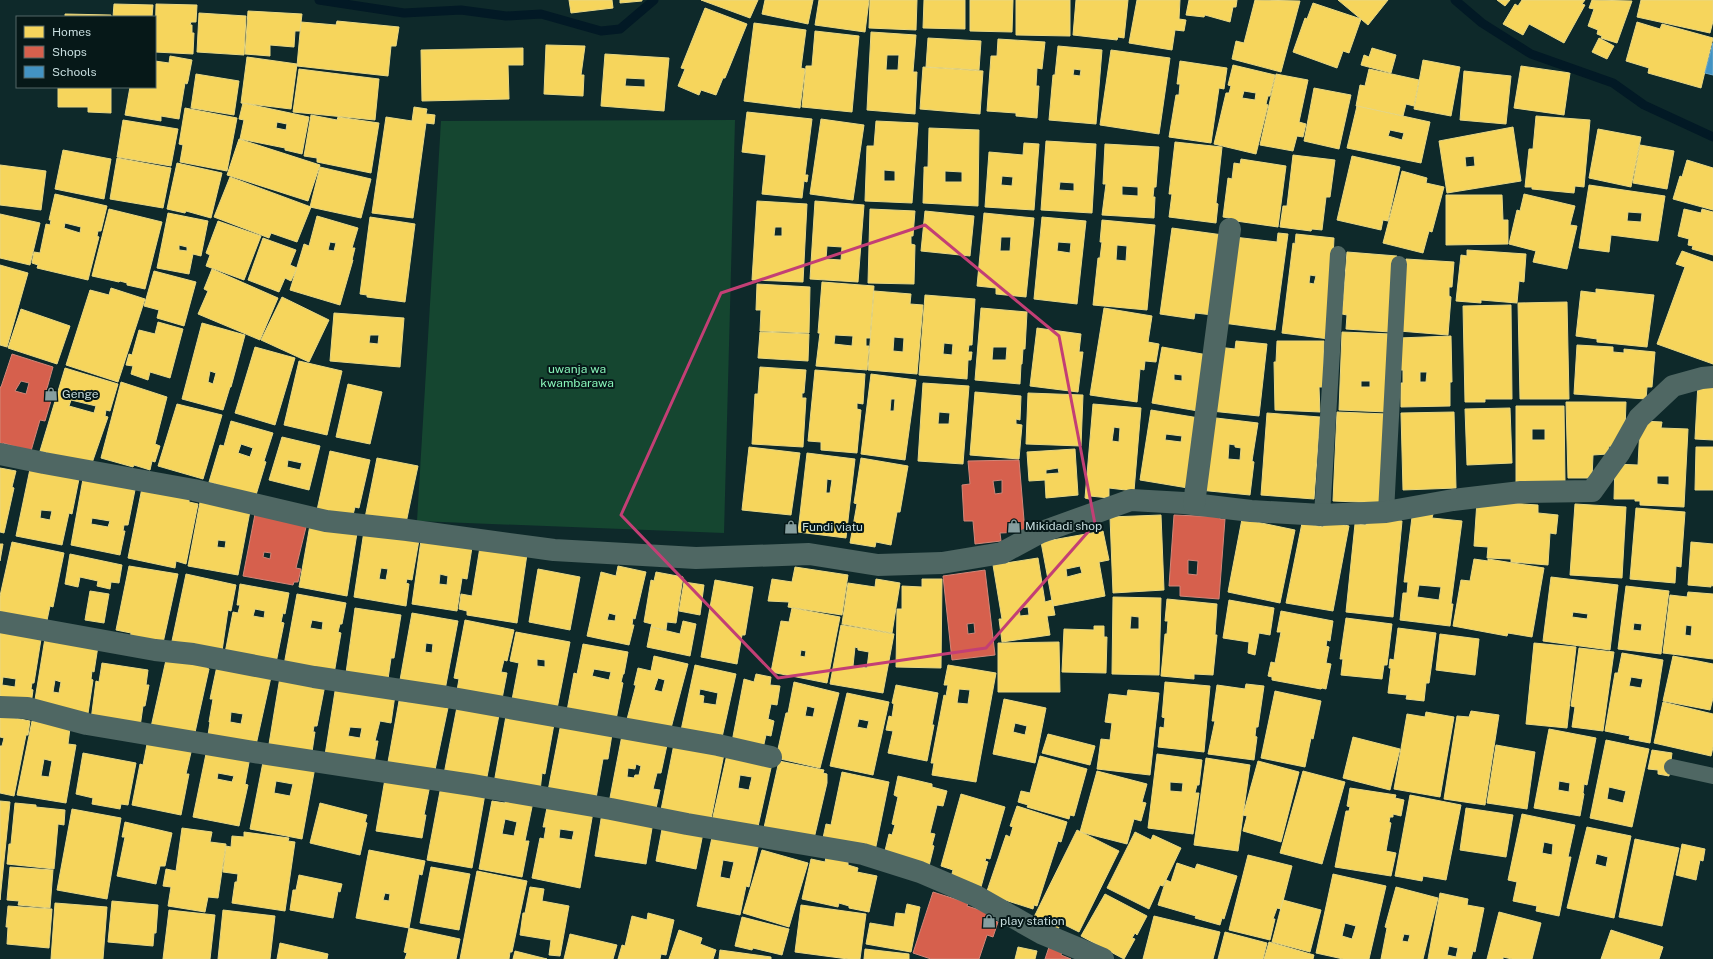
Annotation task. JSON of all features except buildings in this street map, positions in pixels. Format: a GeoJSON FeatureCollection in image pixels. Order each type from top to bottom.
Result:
{"type":"FeatureCollection","features":[{"type":"Feature","properties":{"kind":"street"},"geometry":{"type":"LineString","coordinates":[[1194,504],[1230,229]]}},
{"type":"Feature","properties":{"kind":"street"},"geometry":{"type":"LineString","coordinates":[[0,454],[194,490],[326,522],[407,530],[554,550],[696,558],[809,554],[878,565],[942,563],[1002,553],[1039,533],[1131,500],[1194,504],[1251,511],[1322,515],[1386,512],[1453,500],[1521,492],[1592,491],[1620,452],[1639,418],[1673,386],[1702,378],[1713,377]]}},
{"type":"Feature","properties":{"kind":"street"},"geometry":{"type":"LineString","coordinates":[[0,622],[155,650],[193,654],[314,677],[447,697],[718,745],[771,757]]}},
{"type":"Feature","properties":{"kind":"street"},"geometry":{"type":"LineString","coordinates":[[0,707],[27,708],[87,724],[260,753],[472,785],[863,854],[920,872],[976,896],[1041,933],[1103,959]]}},
{"type":"Feature","properties":{"kind":"lane"},"geometry":{"type":"LineString","coordinates":[[1322,515],[1338,254]]}},
{"type":"Feature","properties":{"kind":"lane"},"geometry":{"type":"LineString","coordinates":[[1386,512],[1399,264]]}},
{"type":"Feature","properties":{"kind":"lane"},"geometry":{"type":"LineString","coordinates":[[1672,767],[1713,776]]}},
{"type":"Feature","properties":{"kind":"highlighted area"},"geometry":{"type":"Polygon","coordinates":[[[925,225],[1059,336],[1095,524],[986,648],[778,678],[621,515],[721,293],[925,225]]]}},
{"type":"Feature","properties":{"kind":"green space","name":"uwanja wa kwambarawa"},"geometry":{"type":"Polygon","coordinates":[[[735,120],[724,533],[417,521],[441,121],[735,120]]]}},
{"type":"Feature","properties":{"kind":"waterway"},"geometry":{"type":"LineString","coordinates":[[319,0],[404,13],[461,10],[506,16],[541,14],[601,31],[620,29],[654,0]]}},
{"type":"Feature","properties":{"kind":"waterway"},"geometry":{"type":"LineString","coordinates":[[1455,0],[1482,23],[1531,54],[1613,83],[1644,105],[1713,137]]}},
{"type":"Feature","properties":{"kind":"place","name":"Genge"},"geometry":{"type":"Point","coordinates":[51,394]}},
{"type":"Feature","properties":{"kind":"place","name":"Mikidadi shop"},"geometry":{"type":"Point","coordinates":[1014,526]}},
{"type":"Feature","properties":{"kind":"place","name":"Fundi viatu"},"geometry":{"type":"Point","coordinates":[791,527]}},
{"type":"Feature","properties":{"kind":"place","name":"play station"},"geometry":{"type":"Point","coordinates":[989,921]}}]}
